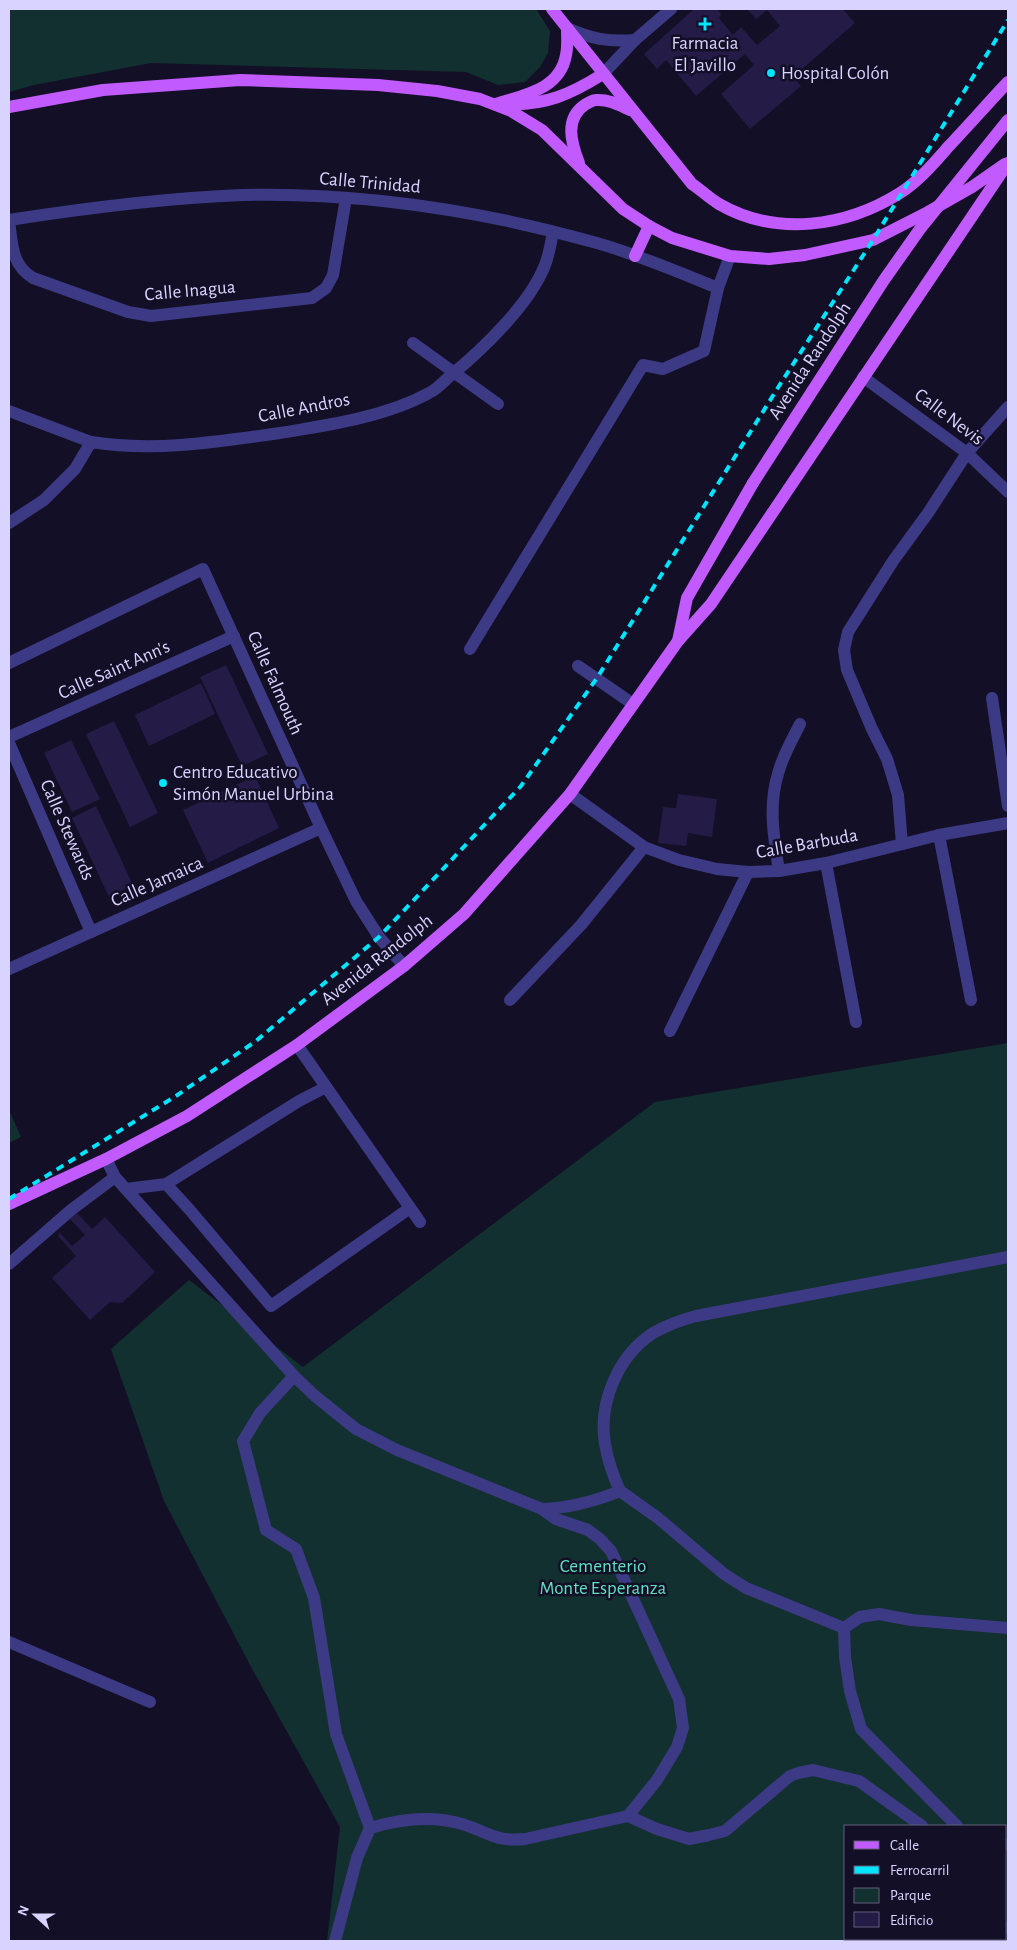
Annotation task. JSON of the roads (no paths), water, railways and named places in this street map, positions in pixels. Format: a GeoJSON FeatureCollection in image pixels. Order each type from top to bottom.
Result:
{"type":"FeatureCollection","features":[{"type":"Feature","properties":{"kind":"main road"},"geometry":{"type":"LineString","coordinates":[[552,9],[692,184],[719,204],[751,218],[790,225],[818,224],[844,219],[900,193],[924,174],[1008,82]]}},
{"type":"Feature","properties":{"kind":"main road"},"geometry":{"type":"LineString","coordinates":[[496,104],[542,89],[558,75],[566,56],[567,28]]}},
{"type":"Feature","properties":{"kind":"main road"},"geometry":{"type":"LineString","coordinates":[[496,104],[524,105],[552,100],[579,89],[603,74]]}},
{"type":"Feature","properties":{"kind":"main road"},"geometry":{"type":"LineString","coordinates":[[9,107],[102,90],[240,80],[378,84],[437,91],[480,99],[511,111],[542,130],[623,209],[649,226],[672,238],[730,256],[769,259],[805,255],[873,240],[957,195],[1008,162]]}},
{"type":"Feature","properties":{"kind":"main road"},"geometry":{"type":"LineString","coordinates":[[581,168],[572,145],[570,126],[579,109],[594,100],[609,101],[632,111]]}},
{"type":"Feature","properties":{"kind":"main road","name":"Avenida Randolph"},"geometry":{"type":"LineString","coordinates":[[678,641],[687,598],[752,483],[890,273],[933,214],[1008,120]]}},
{"type":"Feature","properties":{"kind":"main road","name":"Avenida Randolph"},"geometry":{"type":"LineString","coordinates":[[9,1204],[106,1160],[187,1116],[297,1045],[404,966],[464,914],[570,794],[678,641],[711,604],[1008,162]]}},
{"type":"Feature","properties":{"kind":"main road"},"geometry":{"type":"LineString","coordinates":[[635,256],[649,226]]}},
{"type":"Feature","properties":{"kind":"street"},"geometry":{"type":"LineString","coordinates":[[603,74],[635,40],[671,9]]}},
{"type":"Feature","properties":{"kind":"street"},"geometry":{"type":"LineString","coordinates":[[567,28],[588,38],[611,42],[635,40]]}},
{"type":"Feature","properties":{"kind":"street","name":"Calle Trinidad"},"geometry":{"type":"LineString","coordinates":[[9,220],[162,200],[244,195],[346,198],[407,204],[482,216],[553,232],[598,243],[718,288]]}},
{"type":"Feature","properties":{"kind":"street","name":"Calle Inagua"},"geometry":{"type":"LineString","coordinates":[[9,220],[14,255],[22,269],[33,278],[128,312],[151,316],[167,315],[246,304],[312,298],[326,288],[333,275],[346,198]]}},
{"type":"Feature","properties":{"kind":"street","name":"Calle Andros"},"geometry":{"type":"LineString","coordinates":[[9,411],[91,442],[113,445],[186,445],[306,429],[396,407],[430,392],[455,372],[502,326],[531,292],[545,265],[553,232]]}},
{"type":"Feature","properties":{"kind":"street"},"geometry":{"type":"LineString","coordinates":[[470,649],[643,365],[663,370],[704,351],[718,288],[730,256]]}},
{"type":"Feature","properties":{"kind":"street"},"geometry":{"type":"LineString","coordinates":[[413,343],[498,404]]}},
{"type":"Feature","properties":{"kind":"street","name":"Calle Nevis"},"geometry":{"type":"LineString","coordinates":[[863,377],[967,453],[1008,492]]}},
{"type":"Feature","properties":{"kind":"street"},"geometry":{"type":"LineString","coordinates":[[902,844],[898,795],[887,759],[847,670],[844,650],[848,632],[893,561],[928,513],[967,453],[1008,407]]}},
{"type":"Feature","properties":{"kind":"street"},"geometry":{"type":"LineString","coordinates":[[9,523],[44,500],[75,469],[91,442]]}},
{"type":"Feature","properties":{"kind":"street","name":"Calle Falmouth"},"geometry":{"type":"LineString","coordinates":[[9,663],[203,569],[356,901],[380,937],[404,966]]}},
{"type":"Feature","properties":{"kind":"street","name":"Calle Saint Ann's"},"geometry":{"type":"LineString","coordinates":[[9,738],[234,636]]}},
{"type":"Feature","properties":{"kind":"street"},"geometry":{"type":"LineString","coordinates":[[578,666],[634,704]]}},
{"type":"Feature","properties":{"kind":"street"},"geometry":{"type":"LineString","coordinates":[[992,698],[1008,806]]}},
{"type":"Feature","properties":{"kind":"street"},"geometry":{"type":"LineString","coordinates":[[779,871],[772,822],[773,799],[778,774],[800,724]]}},
{"type":"Feature","properties":{"kind":"street","name":"Calle Stewards"},"geometry":{"type":"LineString","coordinates":[[9,743],[91,932]]}},
{"type":"Feature","properties":{"kind":"street","name":"Calle Barbuda"},"geometry":{"type":"LineString","coordinates":[[570,794],[644,847],[679,860],[718,869],[748,872],[779,871],[826,862],[939,835],[1008,823]]}},
{"type":"Feature","properties":{"kind":"street","name":"Calle Jamaica"},"geometry":{"type":"LineString","coordinates":[[9,969],[321,828]]}},
{"type":"Feature","properties":{"kind":"street"},"geometry":{"type":"LineString","coordinates":[[939,835],[971,1000]]}},
{"type":"Feature","properties":{"kind":"street"},"geometry":{"type":"LineString","coordinates":[[510,1000],[581,925],[644,847]]}},
{"type":"Feature","properties":{"kind":"street"},"geometry":{"type":"LineString","coordinates":[[826,862],[856,1022]]}},
{"type":"Feature","properties":{"kind":"street"},"geometry":{"type":"LineString","coordinates":[[670,1031],[748,872]]}},
{"type":"Feature","properties":{"kind":"street"},"geometry":{"type":"LineString","coordinates":[[297,1045],[420,1222]]}},
{"type":"Feature","properties":{"kind":"street"},"geometry":{"type":"LineString","coordinates":[[126,1190],[166,1184],[299,1101],[326,1087]]}},
{"type":"Feature","properties":{"kind":"street"},"geometry":{"type":"LineString","coordinates":[[106,1160],[114,1176],[126,1190],[294,1376],[315,1396],[356,1428],[397,1450],[542,1509],[556,1519],[588,1530],[611,1551],[679,1699],[683,1728],[678,1746],[657,1780],[628,1816]]}},
{"type":"Feature","properties":{"kind":"street"},"geometry":{"type":"LineString","coordinates":[[9,1264],[71,1210],[114,1176]]}},
{"type":"Feature","properties":{"kind":"street"},"geometry":{"type":"LineString","coordinates":[[166,1184],[189,1208],[271,1306],[410,1208]]}},
{"type":"Feature","properties":{"kind":"street"},"geometry":{"type":"LineString","coordinates":[[844,1628],[746,1588],[724,1574],[658,1518],[620,1492],[609,1466],[604,1442],[604,1416],[609,1391],[619,1370],[633,1350],[653,1334],[674,1323],[696,1316],[1008,1257]]}},
{"type":"Feature","properties":{"kind":"street"},"geometry":{"type":"LineString","coordinates":[[294,1376],[260,1413],[243,1441],[266,1530],[296,1549],[314,1598],[336,1734],[370,1828],[357,1858],[335,1941]]}},
{"type":"Feature","properties":{"kind":"street"},"geometry":{"type":"LineString","coordinates":[[542,1509],[564,1508],[583,1504],[620,1492]]}},
{"type":"Feature","properties":{"kind":"street"},"geometry":{"type":"LineString","coordinates":[[844,1628],[860,1617],[879,1614],[911,1620],[1008,1628]]}},
{"type":"Feature","properties":{"kind":"street"},"geometry":{"type":"LineString","coordinates":[[844,1628],[845,1657],[850,1692],[861,1729],[956,1825]]}},
{"type":"Feature","properties":{"kind":"street"},"geometry":{"type":"LineString","coordinates":[[9,1642],[150,1702]]}},
{"type":"Feature","properties":{"kind":"street"},"geometry":{"type":"LineString","coordinates":[[370,1828],[394,1821],[434,1818],[463,1824],[488,1836],[510,1840],[525,1839],[628,1816],[656,1829],[689,1839],[725,1831],[790,1776],[798,1772],[813,1770],[859,1781],[921,1825]]}},
{"type":"Feature","properties":{"kind":"railway"},"geometry":{"type":"LineString","coordinates":[[9,1199],[176,1096],[256,1041],[379,937],[521,786],[597,678],[779,386],[873,240],[1008,20]]}},
{"type":"Feature","properties":{"kind":"place","name":"Farmacia El Javillo"},"geometry":{"type":"Point","coordinates":[705,24]}},
{"type":"Feature","properties":{"kind":"place","name":"Hospital Colón"},"geometry":{"type":"Point","coordinates":[771,73]}},
{"type":"Feature","properties":{"kind":"place","name":"Centro Educativo Simón Manuel Urbina"},"geometry":{"type":"Point","coordinates":[163,783]}},
{"type":"Feature","properties":{"kind":"park label","name":"Cementerio Monte Esperanza"},"geometry":{"type":"Point","coordinates":[603,1577]}}]}
